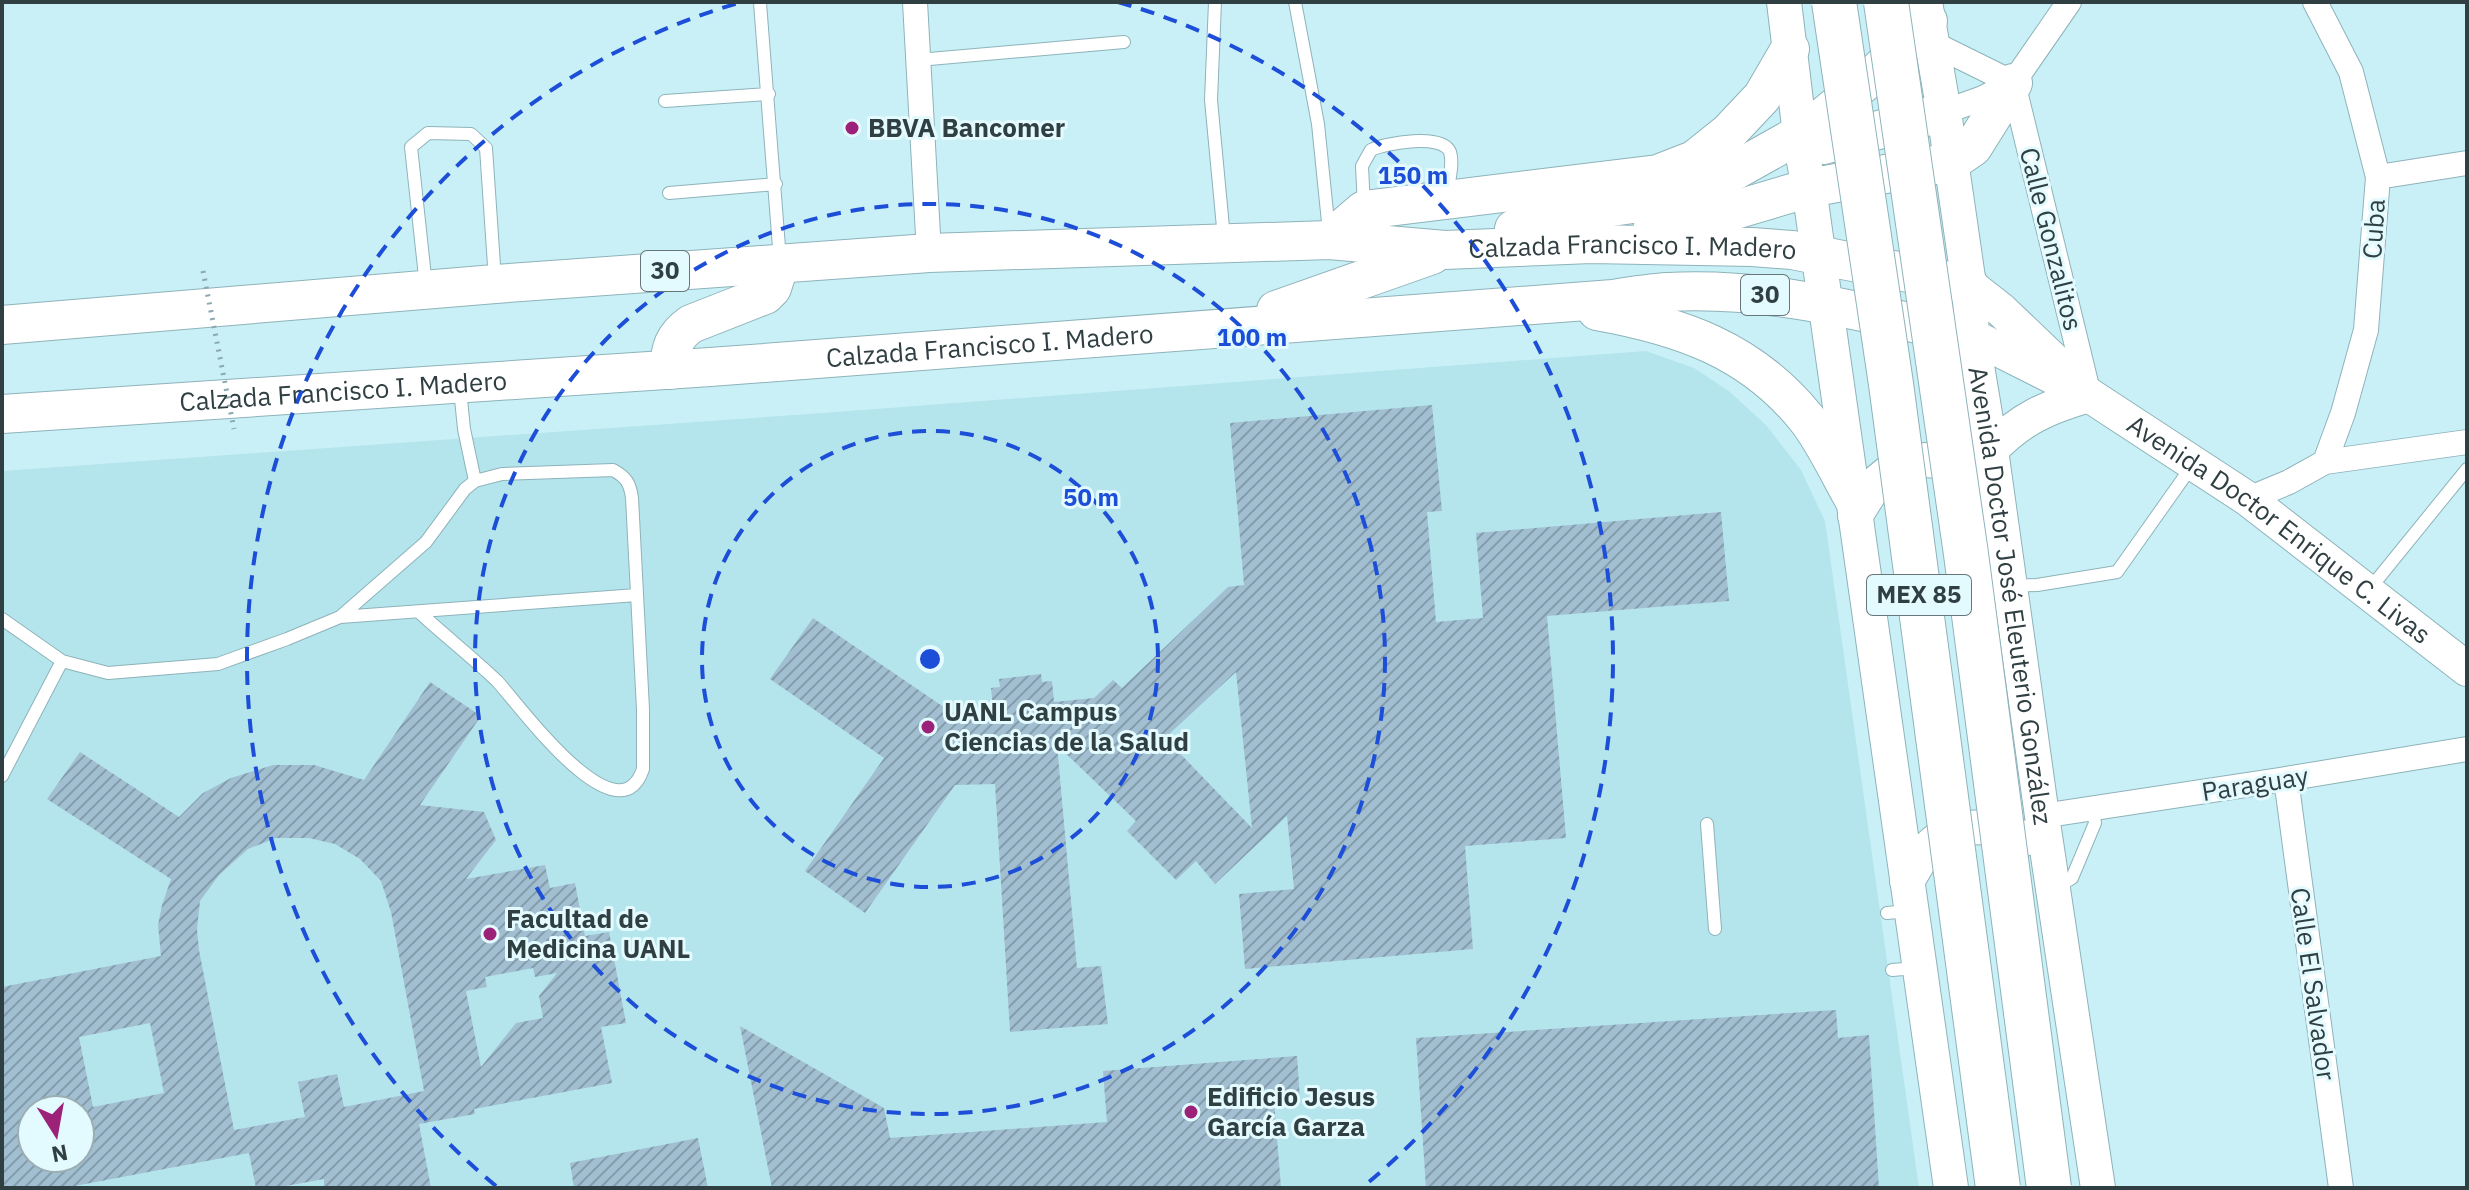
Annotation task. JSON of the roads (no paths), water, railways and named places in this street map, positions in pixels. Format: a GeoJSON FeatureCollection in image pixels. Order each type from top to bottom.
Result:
{"type":"FeatureCollection","features":[{"type":"Feature","properties":{"kind":"highway","name":"MEX 85"},"geometry":{"type":"LineString","coordinates":[[1834,2],[1893,399],[1998,1188]]}},
{"type":"Feature","properties":{"kind":"highway","name":"Avenida Doctor José Eleuterio González"},"geometry":{"type":"LineString","coordinates":[[1886,2],[1966,554],[2049,1188]]}},
{"type":"Feature","properties":{"kind":"main road"},"geometry":{"type":"LineString","coordinates":[[1784,2],[1795,86],[1789,146],[1809,188],[1854,507],[1902,902],[1906,969],[1951,1188]]}},
{"type":"Feature","properties":{"kind":"main road"},"geometry":{"type":"LineString","coordinates":[[1813,2],[1820,6],[1845,9],[1873,2]]}},
{"type":"Feature","properties":{"kind":"main road"},"geometry":{"type":"LineString","coordinates":[[1789,146],[1843,102],[1928,22]]}},
{"type":"Feature","properties":{"kind":"main road","name":"Avenida Doctor José Eleuterio González"},"geometry":{"type":"LineString","coordinates":[[1928,22],[1944,112],[1969,285],[1972,336],[2098,1188]]}},
{"type":"Feature","properties":{"kind":"main road"},"geometry":{"type":"LineString","coordinates":[[1329,240],[1364,210],[1658,174],[1694,160],[1729,132],[1762,97],[1790,49]]}},
{"type":"Feature","properties":{"kind":"main road"},"geometry":{"type":"LineString","coordinates":[[1591,244],[1701,220],[1809,188],[1951,162],[1973,147],[2013,83]]}},
{"type":"Feature","properties":{"kind":"main road"},"geometry":{"type":"LineString","coordinates":[[1795,86],[1824,100],[1843,102]]}},
{"type":"Feature","properties":{"kind":"main road"},"geometry":{"type":"LineString","coordinates":[[1232,327],[1504,231],[1598,209],[1660,200],[1694,190],[1789,146],[1944,112]]}},
{"type":"Feature","properties":{"kind":"main road","name":"Calzada Francisco I. Madero"},"geometry":{"type":"LineString","coordinates":[[2,325],[426,289],[929,253],[1329,240],[1445,250],[1591,244],[1752,247],[1792,250],[1969,285]]}},
{"type":"Feature","properties":{"kind":"main road"},"geometry":{"type":"LineString","coordinates":[[670,370],[669,350],[682,330],[765,295],[772,288],[780,263]]}},
{"type":"Feature","properties":{"kind":"main road","name":"Avenida Doctor Enrique C. Livas"},"geometry":{"type":"LineString","coordinates":[[1969,285],[2001,310],[2089,395]]}},
{"type":"Feature","properties":{"kind":"main road","name":"Calzada Francisco I. Madero"},"geometry":{"type":"LineString","coordinates":[[2,414],[670,370],[1667,292],[1780,296],[1972,336]]}},
{"type":"Feature","properties":{"kind":"main road"},"geometry":{"type":"LineString","coordinates":[[1555,303],[1676,328],[1710,342],[1749,364],[1779,389],[1807,419],[1854,507]]}},
{"type":"Feature","properties":{"kind":"main road","name":"Avenida Doctor Enrique C. Livas"},"geometry":{"type":"LineString","coordinates":[[1972,336],[2089,395],[2248,499],[2467,669]]}},
{"type":"Feature","properties":{"kind":"main road"},"geometry":{"type":"LineString","coordinates":[[1991,450],[2010,430],[2033,415],[2089,395]]}},
{"type":"Feature","properties":{"kind":"main road"},"geometry":{"type":"LineString","coordinates":[[1854,507],[1899,464],[1925,460],[1955,462],[1965,469],[1975,477],[2000,516]]}},
{"type":"Feature","properties":{"kind":"main road"},"geometry":{"type":"LineString","coordinates":[[1902,902],[1926,851],[1950,833],[1979,825],[2008,829],[2033,844],[2053,878]]}},
{"type":"Feature","properties":{"kind":"street"},"geometry":{"type":"LineString","coordinates":[[915,2],[929,253]]}},
{"type":"Feature","properties":{"kind":"street"},"geometry":{"type":"LineString","coordinates":[[1944,112],[2013,83],[2069,2]]}},
{"type":"Feature","properties":{"kind":"street","name":"Cuba"},"geometry":{"type":"LineString","coordinates":[[2315,2],[2351,72],[2378,177],[2366,330],[2343,413],[2325,462]]}},
{"type":"Feature","properties":{"kind":"street"},"geometry":{"type":"LineString","coordinates":[[1928,22],[2013,83]]}},
{"type":"Feature","properties":{"kind":"street","name":"Calle Gonzalitos"},"geometry":{"type":"LineString","coordinates":[[2013,83],[2089,395]]}},
{"type":"Feature","properties":{"kind":"street"},"geometry":{"type":"LineString","coordinates":[[2378,177],[2467,163]]}},
{"type":"Feature","properties":{"kind":"street"},"geometry":{"type":"LineString","coordinates":[[2248,499],[2289,482],[2325,462],[2467,442]]}},
{"type":"Feature","properties":{"kind":"street","name":"Paraguay"},"geometry":{"type":"LineString","coordinates":[[2042,816],[2467,749]]}},
{"type":"Feature","properties":{"kind":"street","name":"Calle El Salvador"},"geometry":{"type":"LineString","coordinates":[[2286,779],[2341,1188]]}},
{"type":"Feature","properties":{"kind":"lane"},"geometry":{"type":"LineString","coordinates":[[1215,2],[1211,100],[1225,243]]}},
{"type":"Feature","properties":{"kind":"lane"},"geometry":{"type":"LineString","coordinates":[[1295,2],[1318,124],[1329,240]]}},
{"type":"Feature","properties":{"kind":"lane"},"geometry":{"type":"LineString","coordinates":[[760,3],[780,263]]}},
{"type":"Feature","properties":{"kind":"lane"},"geometry":{"type":"LineString","coordinates":[[918,60],[1124,42]]}},
{"type":"Feature","properties":{"kind":"lane"},"geometry":{"type":"LineString","coordinates":[[665,101],[769,94]]}},
{"type":"Feature","properties":{"kind":"lane"},"geometry":{"type":"LineString","coordinates":[[426,289],[411,147],[428,133],[471,134],[486,148],[495,284]]}},
{"type":"Feature","properties":{"kind":"lane"},"geometry":{"type":"LineString","coordinates":[[1364,210],[1362,166],[1371,150],[1425,140],[1440,142],[1448,148],[1451,156],[1446,199]]}},
{"type":"Feature","properties":{"kind":"lane"},"geometry":{"type":"LineString","coordinates":[[669,193],[776,184]]}},
{"type":"Feature","properties":{"kind":"lane"},"geometry":{"type":"LineString","coordinates":[[460,382],[464,429],[475,481]]}},
{"type":"Feature","properties":{"kind":"lane"},"geometry":{"type":"LineString","coordinates":[[2010,586],[2037,585],[2117,572],[2194,463]]}},
{"type":"Feature","properties":{"kind":"lane"},"geometry":{"type":"LineString","coordinates":[[2368,591],[2467,469]]}},
{"type":"Feature","properties":{"kind":"lane"},"geometry":{"type":"LineString","coordinates":[[2,619],[62,661],[108,673],[218,664],[340,617],[426,542],[465,489],[475,481],[502,474],[613,470],[624,476],[630,485],[632,498],[643,769],[640,778],[629,789],[616,791],[583,775],[550,743],[497,682],[419,612]]}},
{"type":"Feature","properties":{"kind":"lane"},"geometry":{"type":"LineString","coordinates":[[340,617],[637,595]]}},
{"type":"Feature","properties":{"kind":"lane"},"geometry":{"type":"LineString","coordinates":[[2,776],[62,661]]}},
{"type":"Feature","properties":{"kind":"lane"},"geometry":{"type":"LineString","coordinates":[[2053,878],[2072,878],[2095,823],[2093,808]]}},
{"type":"Feature","properties":{"kind":"lane"},"geometry":{"type":"LineString","coordinates":[[1707,824],[1715,929]]}},
{"type":"Feature","properties":{"kind":"place","name":"BBVA Bancomer"},"geometry":{"type":"Point","coordinates":[852,128]}},
{"type":"Feature","properties":{"kind":"place","name":"UANL Campus Ciencias de la Salud"},"geometry":{"type":"Point","coordinates":[928,727]}},
{"type":"Feature","properties":{"kind":"place","name":"Facultad de Medicina UANL"},"geometry":{"type":"Point","coordinates":[490,934]}},
{"type":"Feature","properties":{"kind":"place","name":"Edificio Jesus García Garza"},"geometry":{"type":"Point","coordinates":[1191,1112]}}]}
